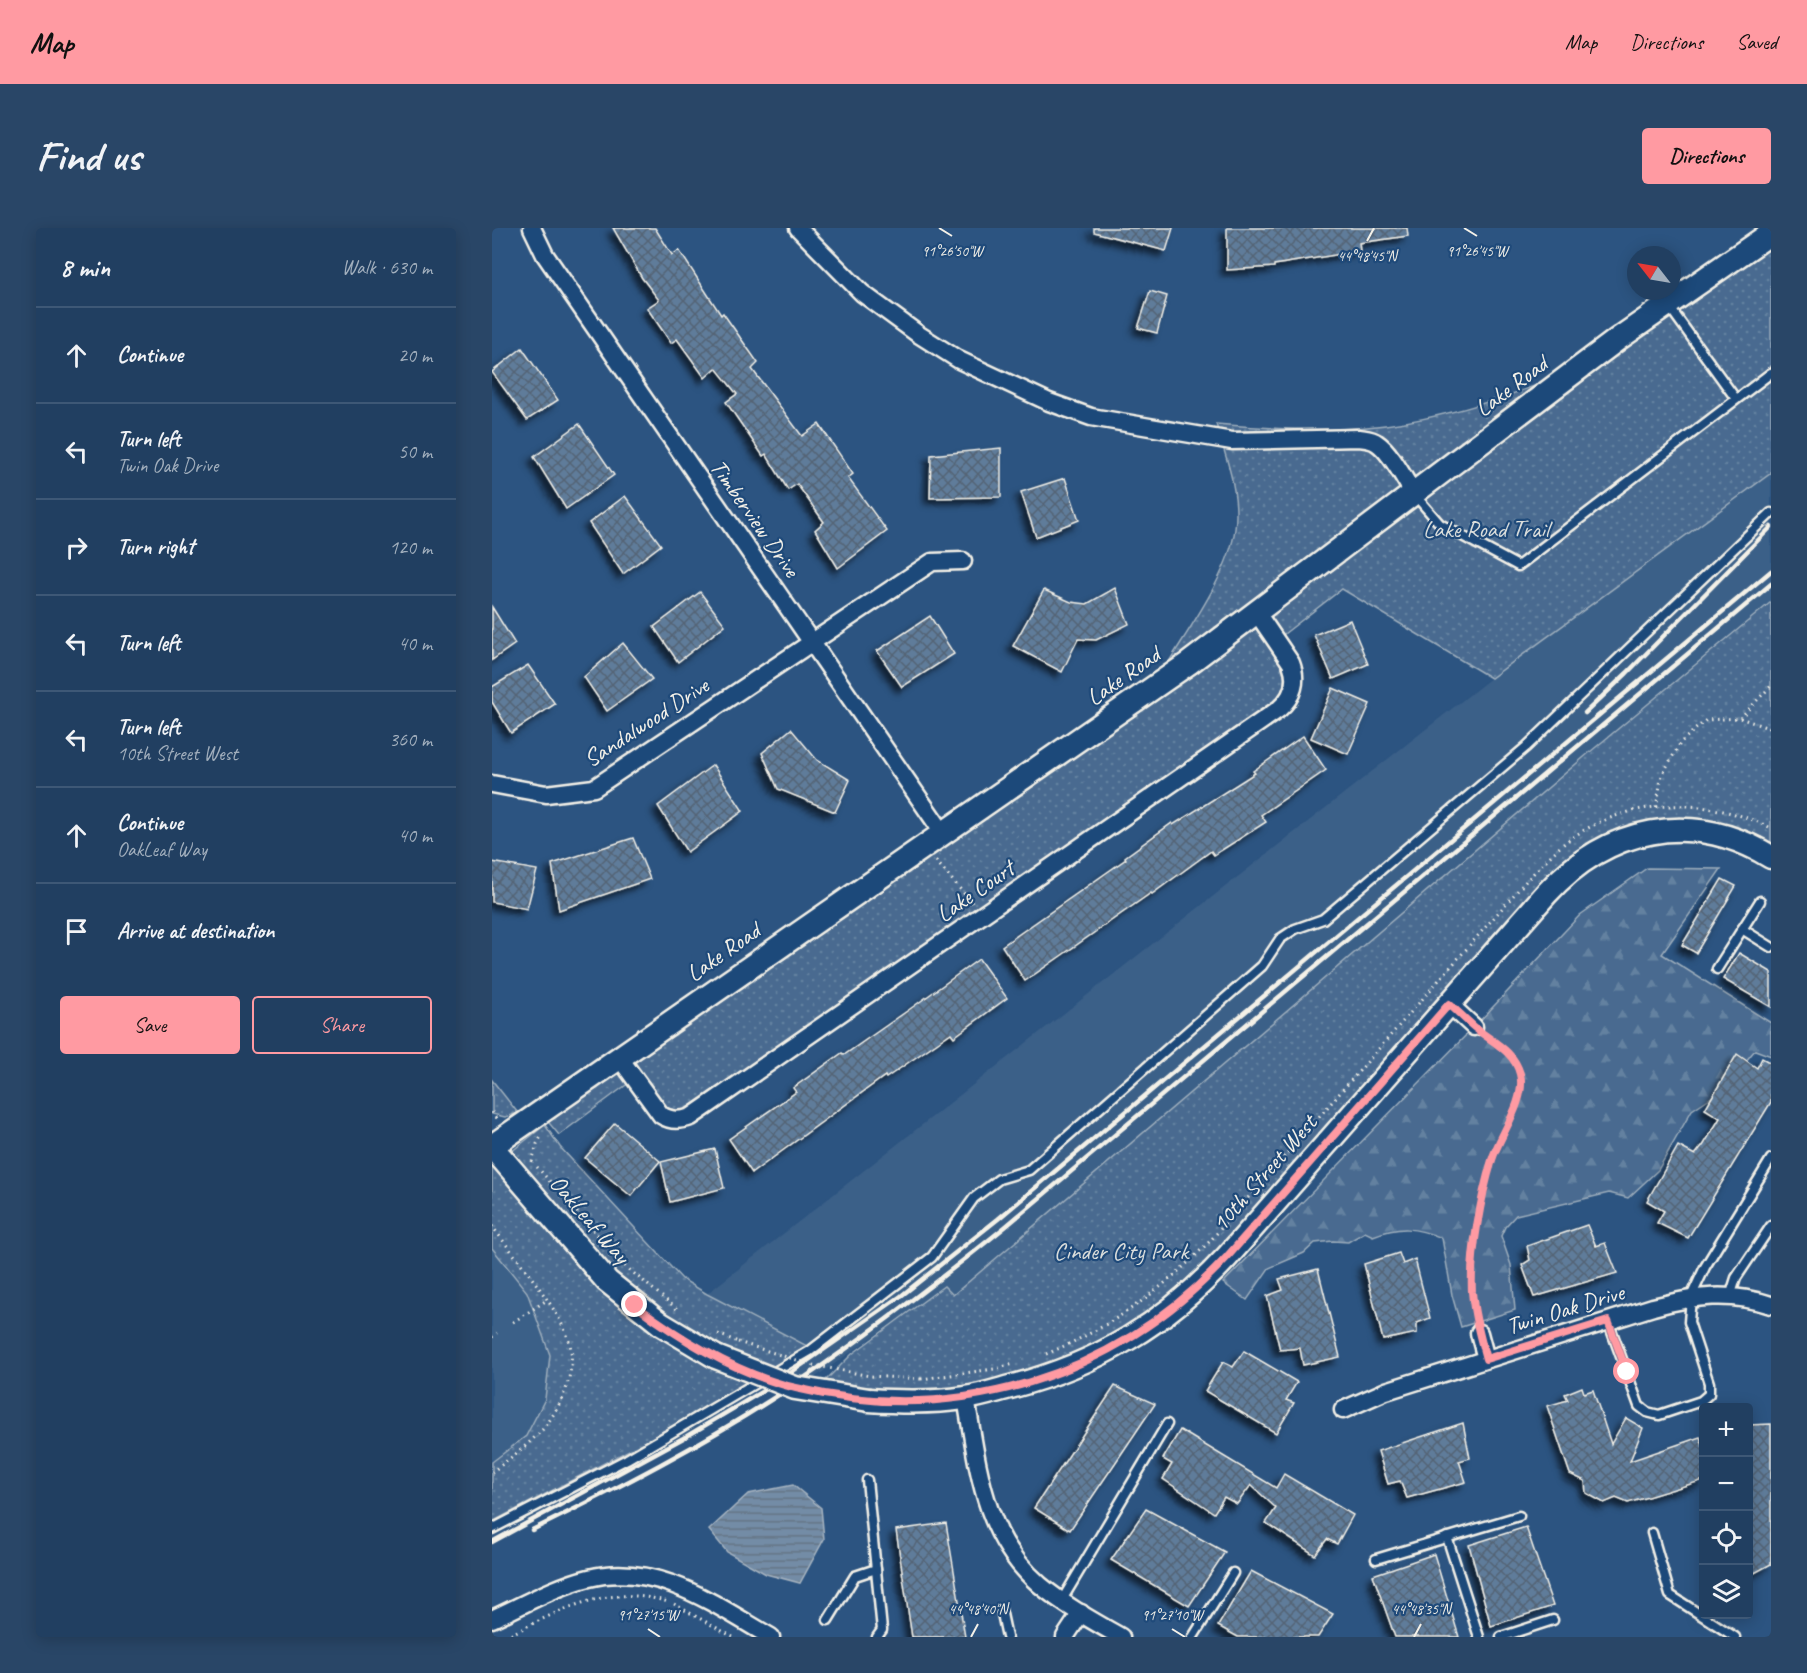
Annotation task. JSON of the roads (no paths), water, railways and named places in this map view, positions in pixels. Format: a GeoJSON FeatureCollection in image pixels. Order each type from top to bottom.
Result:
{"type":"FeatureCollection","features":[{"type":"Feature","properties":{"kind":"street","name":"Timberview Drive"},"geometry":{"type":"LineString","coordinates":[[532,228],[545,255],[811,642],[934,838]]}},
{"type":"Feature","properties":{"kind":"street"},"geometry":{"type":"LineString","coordinates":[[798,228],[862,293],[918,334],[959,360],[1048,402],[1091,417],[1232,441],[1359,438],[1371,440],[1385,450],[1414,494]]}},
{"type":"Feature","properties":{"kind":"street","name":"Lake Road"},"geometry":{"type":"LineString","coordinates":[[492,1146],[934,838],[1120,712],[1257,613],[1667,303],[1771,232]]}},
{"type":"Feature","properties":{"kind":"street","name":"Sandalwood Drive"},"geometry":{"type":"LineString","coordinates":[[492,784],[546,794],[594,788],[932,562],[963,561]]}},
{"type":"Feature","properties":{"kind":"street","name":"Lake Court"},"geometry":{"type":"LineString","coordinates":[[619,1057],[661,1115],[667,1119],[684,1120],[982,915],[1286,702],[1293,688],[1294,670],[1257,613]]}},
{"type":"Feature","properties":{"kind":"street","name":"10th Street West"},"geometry":{"type":"LineString","coordinates":[[716,1357],[795,1388],[869,1400],[926,1402],[966,1398],[1040,1379],[1077,1365],[1134,1335],[1193,1291],[1227,1257],[1560,878],[1586,858],[1618,841],[1654,831],[1675,829],[1728,837],[1743,842],[1771,858]]}},
{"type":"Feature","properties":{"kind":"street"},"geometry":{"type":"LineString","coordinates":[[1449,1004],[1474,1027]]}},
{"type":"Feature","properties":{"kind":"street","name":"OakLeaf Way"},"geometry":{"type":"LineString","coordinates":[[492,1146],[607,1281],[661,1324],[716,1357]]}},
{"type":"Feature","properties":{"kind":"street","name":"Twin Oak Drive"},"geometry":{"type":"LineString","coordinates":[[1343,1410],[1386,1391],[1690,1297],[1730,1297],[1771,1305]]}},
{"type":"Feature","properties":{"kind":"street"},"geometry":{"type":"LineString","coordinates":[[1479,1333],[1486,1359]]}},
{"type":"Feature","properties":{"kind":"street"},"geometry":{"type":"LineString","coordinates":[[966,1398],[981,1484],[992,1519],[1006,1547],[1022,1568],[1041,1586],[1121,1637]]}},
{"type":"Feature","properties":{"kind":"street"},"geometry":{"type":"LineString","coordinates":[[492,1619],[566,1585],[608,1574],[629,1573],[648,1576],[689,1591],[771,1637]]}},
{"type":"Feature","properties":{"kind":"street"},"geometry":{"type":"LineString","coordinates":[[1065,1637],[1081,1613]]}},
{"type":"Feature","properties":{"kind":"lane"},"geometry":{"type":"LineString","coordinates":[[1667,303],[1736,399]]}},
{"type":"Feature","properties":{"kind":"lane"},"geometry":{"type":"LineString","coordinates":[[1414,494],[1440,524],[1518,566],[1771,373]]}},
{"type":"Feature","properties":{"kind":"lane"},"geometry":{"type":"LineString","coordinates":[[492,1529],[627,1459],[810,1351],[932,1257],[974,1198],[999,1179],[1029,1170],[1262,966],[1280,939],[1295,929],[1323,919],[1526,747],[1771,513]]}},
{"type":"Feature","properties":{"kind":"lane"},"geometry":{"type":"LineString","coordinates":[[1717,969],[1760,901]]}},
{"type":"Feature","properties":{"kind":"lane"},"geometry":{"type":"LineString","coordinates":[[1742,929],[1771,947]]}},
{"type":"Feature","properties":{"kind":"lane"},"geometry":{"type":"LineString","coordinates":[[1608,1321],[1639,1406],[1647,1412],[1659,1414],[1701,1401],[1709,1394],[1708,1383],[1689,1322],[1690,1297],[1705,1267],[1771,1159]]}},
{"type":"Feature","properties":{"kind":"lane"},"geometry":{"type":"LineString","coordinates":[[1730,1297],[1736,1278],[1771,1226]]}},
{"type":"Feature","properties":{"kind":"lane"},"geometry":{"type":"LineString","coordinates":[[1062,1600],[1167,1424]]}},
{"type":"Feature","properties":{"kind":"lane"},"geometry":{"type":"LineString","coordinates":[[867,1480],[882,1630],[877,1637]]}},
{"type":"Feature","properties":{"kind":"lane"},"geometry":{"type":"LineString","coordinates":[[1376,1559],[1519,1516]]}},
{"type":"Feature","properties":{"kind":"lane"},"geometry":{"type":"LineString","coordinates":[[1652,1533],[1670,1595],[1735,1637]]}},
{"type":"Feature","properties":{"kind":"lane"},"geometry":{"type":"LineString","coordinates":[[1448,1537],[1479,1637]]}},
{"type":"Feature","properties":{"kind":"lane"},"geometry":{"type":"LineString","coordinates":[[828,1620],[855,1576],[876,1569]]}},
{"type":"Feature","properties":{"kind":"lane"},"geometry":{"type":"LineString","coordinates":[[1193,1637],[1233,1573]]}},
{"type":"Feature","properties":{"kind":"lane"},"geometry":{"type":"LineString","coordinates":[[1001,1608],[1007,1637]]}},
{"type":"Feature","properties":{"kind":"lane"},"geometry":{"type":"LineString","coordinates":[[1501,1637],[1553,1620]]}},
{"type":"Feature","properties":{"kind":"railway"},"geometry":{"type":"LineString","coordinates":[[1585,713],[1771,527]]}},
{"type":"Feature","properties":{"kind":"railway"},"geometry":{"type":"LineString","coordinates":[[492,1542],[687,1436],[773,1385],[901,1296],[998,1219],[1771,571]]}},
{"type":"Feature","properties":{"kind":"railway"},"geometry":{"type":"LineString","coordinates":[[532,1530],[660,1465],[722,1430],[783,1392],[869,1333],[1005,1227],[1771,584]]}},
{"type":"Feature","properties":{"kind":"park label","name":"Lake Road Trail"},"geometry":{"type":"Point","coordinates":[1486,529]}},
{"type":"Feature","properties":{"kind":"park label","name":"Cinder City Park"},"geometry":{"type":"Point","coordinates":[1121,1251]}}]}
